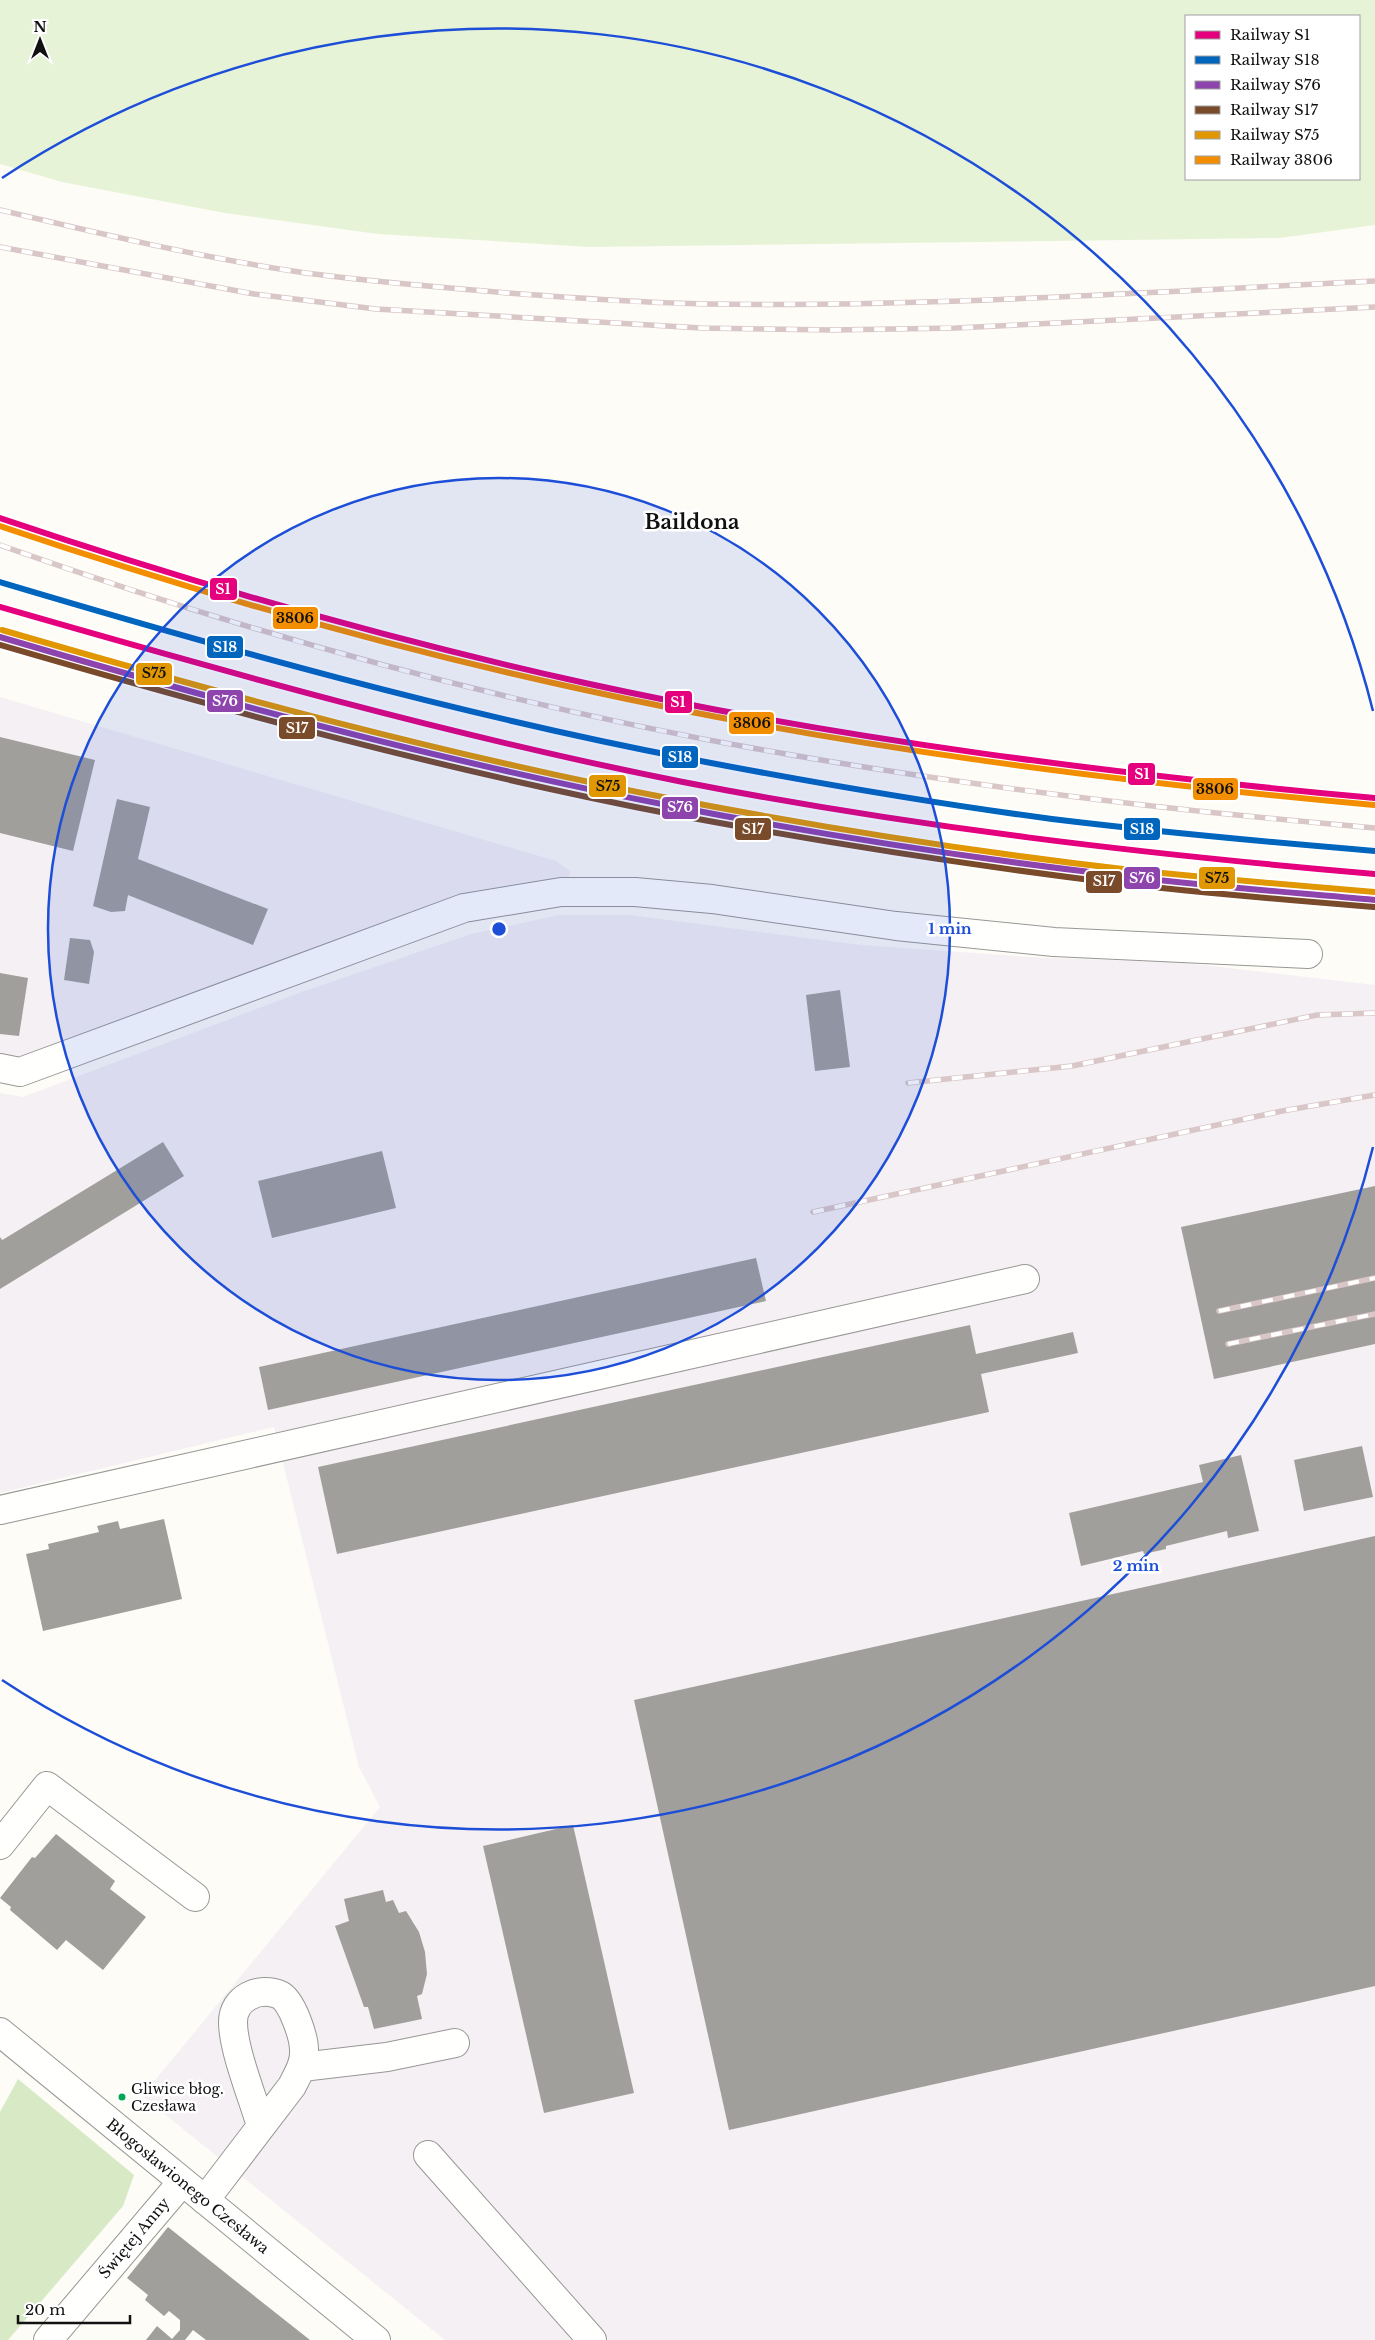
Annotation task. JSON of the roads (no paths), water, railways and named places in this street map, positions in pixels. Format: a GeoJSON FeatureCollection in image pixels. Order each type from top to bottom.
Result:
{"type":"FeatureCollection","features":[{"type":"Feature","properties":{"kind":"street"},"geometry":{"type":"LineString","coordinates":[[10,1070],[464,908],[561,892],[635,892],[712,899],[896,926],[1054,942],[1308,954]]}},
{"type":"Feature","properties":{"kind":"street"},"geometry":{"type":"LineString","coordinates":[[0,1510],[1025,1279]]}},
{"type":"Feature","properties":{"kind":"street"},"geometry":{"type":"LineString","coordinates":[[0,1845],[47,1786],[194,1897]]}},
{"type":"Feature","properties":{"kind":"street"},"geometry":{"type":"LineString","coordinates":[[205,2200],[292,2086],[302,2067],[304,2050],[301,2034],[290,2005],[281,1996],[265,1992],[251,1994],[238,2004],[233,2020],[234,2037],[261,2126]]}},
{"type":"Feature","properties":{"kind":"street","name":"Błogosławionego Czesława"},"geometry":{"type":"LineString","coordinates":[[0,2032],[376,2340]]}},
{"type":"Feature","properties":{"kind":"street"},"geometry":{"type":"LineString","coordinates":[[302,2067],[387,2057],[455,2043]]}},
{"type":"Feature","properties":{"kind":"street"},"geometry":{"type":"LineString","coordinates":[[428,2155],[592,2340]]}},
{"type":"Feature","properties":{"kind":"street","name":"Świętej Anny"},"geometry":{"type":"LineString","coordinates":[[48,2340],[182,2182]]}},
{"type":"Feature","properties":{"kind":"railway"},"geometry":{"type":"LineString","coordinates":[[0,210],[191,253],[306,273],[381,282],[507,293],[633,301],[708,304],[959,301],[1375,281]]}},
{"type":"Feature","properties":{"kind":"railway"},"geometry":{"type":"LineString","coordinates":[[0,247],[254,294],[376,309],[701,328],[832,330],[956,328],[1375,307]]}},
{"type":"Feature","properties":{"kind":"railway"},"geometry":{"type":"LineString","coordinates":[[0,545],[193,610],[291,639],[487,692],[686,736],[932,778],[1006,788],[1153,806],[1375,828]]}},
{"type":"Feature","properties":{"kind":"railway"},"geometry":{"type":"LineString","coordinates":[[908,1083],[1072,1066],[1317,1015],[1375,1013]]}},
{"type":"Feature","properties":{"kind":"railway"},"geometry":{"type":"LineString","coordinates":[[813,1212],[1282,1111],[1375,1095]]}},
{"type":"Feature","properties":{"kind":"railway"},"geometry":{"type":"LineString","coordinates":[[1219,1311],[1375,1278]]}},
{"type":"Feature","properties":{"kind":"railway"},"geometry":{"type":"LineString","coordinates":[[1228,1344],[1375,1314]]}},
{"type":"Feature","properties":{"kind":"rail line","name":"S1"},"geometry":{"type":"LineString","coordinates":[[0,518],[217,587],[364,629],[511,666],[683,703],[781,722],[978,753],[1176,778],[1375,798]]}},
{"type":"Feature","properties":{"kind":"rail line","name":"3806"},"geometry":{"type":"LineString","coordinates":[[0,526],[144,573],[363,636],[511,673],[683,710],[781,729],[978,760],[1175,785],[1374,805]]}},
{"type":"Feature","properties":{"kind":"rail line","name":"S18"},"geometry":{"type":"LineString","coordinates":[[0,582],[171,632],[343,679],[516,722],[690,759],[871,792],[1052,819],[1375,851]]}},
{"type":"Feature","properties":{"kind":"rail line","name":"S1"},"geometry":{"type":"LineString","coordinates":[[0,607],[255,679],[425,724],[683,782],[855,813],[941,826],[1201,858],[1375,874]]}},
{"type":"Feature","properties":{"kind":"rail line","name":"S75"},"geometry":{"type":"LineString","coordinates":[[2,630],[338,723],[507,764],[678,800],[844,830],[1011,855],[1154,872],[1375,892]]}},
{"type":"Feature","properties":{"kind":"rail line","name":"S76"},"geometry":{"type":"LineString","coordinates":[[0,637],[336,730],[506,771],[677,807],[786,827],[1005,861],[1180,882],[1375,900]]}},
{"type":"Feature","properties":{"kind":"rail line","name":"S17"},"geometry":{"type":"LineString","coordinates":[[0,645],[336,738],[506,779],[676,815],[1005,869],[1180,890],[1374,907]]}},
{"type":"Feature","properties":{"kind":"place","name":"Gliwice błog. Czesława"},"geometry":{"type":"Point","coordinates":[122,2097]}},
{"type":"Feature","properties":{"kind":"district","name":"Baildona"},"geometry":{"type":"Point","coordinates":[692,522]}}]}
